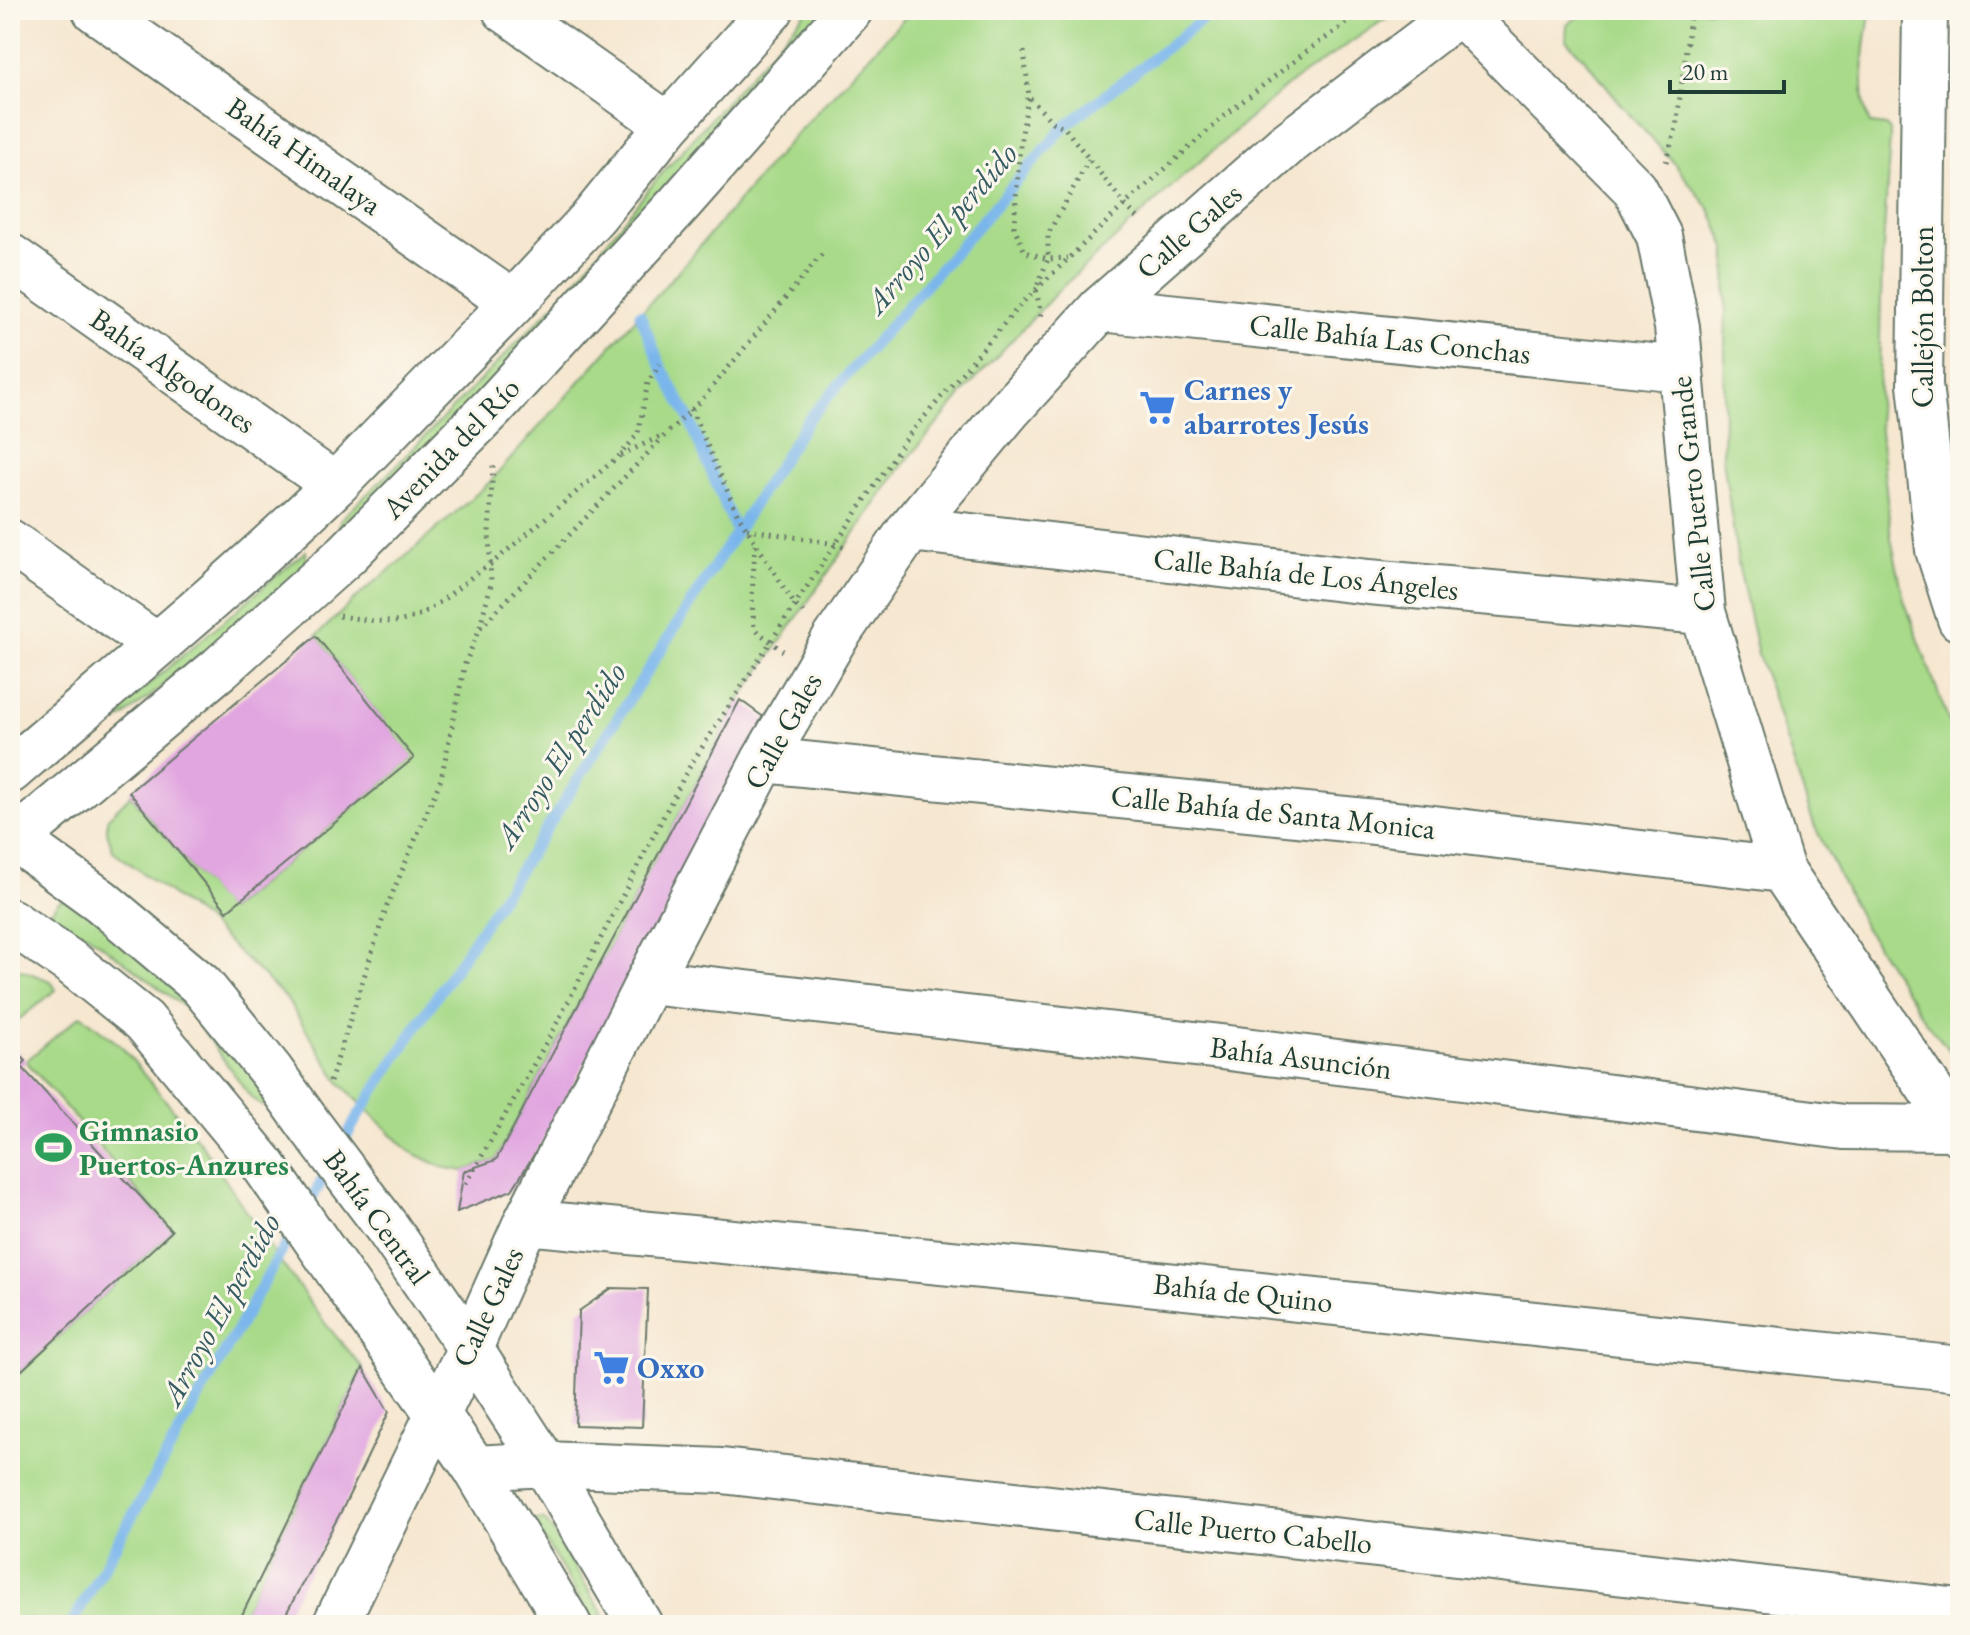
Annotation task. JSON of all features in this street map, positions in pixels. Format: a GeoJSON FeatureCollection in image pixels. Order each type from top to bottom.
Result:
{"type":"FeatureCollection","features":[{"type":"Feature","properties":{"kind":"street","name":"Bahía Himalaya"},"geometry":{"type":"LineString","coordinates":[[95,10],[513,303]]}},
{"type":"Feature","properties":{"kind":"street"},"geometry":{"type":"LineString","coordinates":[[505,10],[668,125]]}},
{"type":"Feature","properties":{"kind":"street","name":"Avenida del Río"},"geometry":{"type":"LineString","coordinates":[[10,771],[320,499],[594,216],[668,125],[771,10]]}},
{"type":"Feature","properties":{"kind":"street","name":"Avenida del Río"},"geometry":{"type":"LineString","coordinates":[[12,839],[220,668],[346,555],[493,407],[680,203],[850,10]]}},
{"type":"Feature","properties":{"kind":"street","name":"Callejón Bolton"},"geometry":{"type":"LineString","coordinates":[[1925,10],[1920,384],[1960,619]]}},
{"type":"Feature","properties":{"kind":"street","name":"Calle Gales"},"geometry":{"type":"LineString","coordinates":[[335,1625],[470,1348],[526,1222],[764,760],[834,640],[910,529],[1008,411],[1100,309],[1286,145],[1462,11]]}},
{"type":"Feature","properties":{"kind":"street","name":"Calle Puerto Grande"},"geometry":{"type":"LineString","coordinates":[[1462,11],[1635,189],[1659,236],[1677,327],[1703,612],[1782,870],[1957,1131]]}},
{"type":"Feature","properties":{"kind":"street","name":"Bahía Algodones"},"geometry":{"type":"LineString","coordinates":[[10,256],[320,499],[346,555]]}},
{"type":"Feature","properties":{"kind":"street","name":"Calle Bahía Las Conchas"},"geometry":{"type":"LineString","coordinates":[[1100,309],[1680,369]]}},
{"type":"Feature","properties":{"kind":"street","name":"Calle Bahía de Los Ángeles"},"geometry":{"type":"LineString","coordinates":[[910,529],[1369,582],[1703,612]]}},
{"type":"Feature","properties":{"kind":"street"},"geometry":{"type":"LineString","coordinates":[[10,542],[156,645]]}},
{"type":"Feature","properties":{"kind":"street","name":"Calle Bahía de Santa Monica"},"geometry":{"type":"LineString","coordinates":[[764,760],[1424,827],[1782,870]]}},
{"type":"Feature","properties":{"kind":"street","name":"Bahía Central"},"geometry":{"type":"LineString","coordinates":[[12,839],[101,901],[201,985],[271,1071],[312,1107],[388,1229],[545,1464],[640,1625]]}},
{"type":"Feature","properties":{"kind":"street","name":"Bahía Central"},"geometry":{"type":"LineString","coordinates":[[10,921],[73,964],[144,1021],[256,1156],[475,1468],[569,1625]]}},
{"type":"Feature","properties":{"kind":"street","name":"Bahía Asunción"},"geometry":{"type":"LineString","coordinates":[[648,982],[1221,1047],[1844,1127],[1957,1131]]}},
{"type":"Feature","properties":{"kind":"street"},"geometry":{"type":"LineString","coordinates":[[256,1156],[312,1107]]}},
{"type":"Feature","properties":{"kind":"street","name":"Bahía de Quino"},"geometry":{"type":"LineString","coordinates":[[526,1222],[1050,1273],[1960,1369]]}},
{"type":"Feature","properties":{"kind":"street","name":"Calle Puerto Cabello"},"geometry":{"type":"LineString","coordinates":[[475,1468],[545,1464],[722,1471],[1960,1611]]}},
{"type":"Feature","properties":{"kind":"path"},"geometry":{"type":"LineString","coordinates":[[1663,167],[1669,157],[1676,128],[1691,10]]}},
{"type":"Feature","properties":{"kind":"path"},"geometry":{"type":"LineString","coordinates":[[1024,51],[1029,97],[1020,145],[1014,227],[1025,252],[1048,259],[1068,258]]}},
{"type":"Feature","properties":{"kind":"path"},"geometry":{"type":"LineString","coordinates":[[1029,97],[1052,122],[1064,127],[1142,222]]}},
{"type":"Feature","properties":{"kind":"path"},"geometry":{"type":"LineString","coordinates":[[1042,320],[1036,289],[1048,259],[1048,234],[1090,158]]}},
{"type":"Feature","properties":{"kind":"path"},"geometry":{"type":"LineString","coordinates":[[480,628],[700,402],[822,254]]}},
{"type":"Feature","properties":{"kind":"path"},"geometry":{"type":"LineString","coordinates":[[326,615],[400,622],[434,607],[475,573],[490,565],[619,456],[638,434],[648,382],[660,364]]}},
{"type":"Feature","properties":{"kind":"path"},"geometry":{"type":"LineString","coordinates":[[691,409],[738,515],[795,605],[806,615]]}},
{"type":"Feature","properties":{"kind":"path"},"geometry":{"type":"LineString","coordinates":[[619,456],[667,433]]}},
{"type":"Feature","properties":{"kind":"path"},"geometry":{"type":"LineString","coordinates":[[312,1107],[387,906],[441,779],[465,664],[480,628],[491,584],[489,532],[494,461]]}},
{"type":"Feature","properties":{"kind":"path"},"geometry":{"type":"LineString","coordinates":[[746,529],[835,544],[851,550]]}},
{"type":"Feature","properties":{"kind":"path"},"geometry":{"type":"LineString","coordinates":[[755,543],[754,629],[784,651]]}},
{"type":"Feature","properties":{"kind":"green space"},"geometry":{"type":"Polygon","coordinates":[[[808,10],[822,13],[577,299],[345,531],[339,526],[340,520],[565,294],[656,180],[808,10]]]}},
{"type":"Feature","properties":{"kind":"green space"},"geometry":{"type":"Polygon","coordinates":[[[912,10],[1398,10],[1288,85],[1059,290],[968,387],[898,471],[740,700],[496,1160],[464,1171],[442,1167],[409,1151],[340,1083],[286,998],[204,919],[113,851],[107,819],[131,795],[228,911],[413,758],[316,636],[490,482],[787,144],[912,10]]]}},
{"type":"Feature","properties":{"kind":"green space"},"geometry":{"type":"Polygon","coordinates":[[[1587,10],[1871,10],[1863,84],[1866,112],[1870,124],[1886,126],[1890,131],[1878,412],[1891,538],[1904,600],[1960,752],[1960,1063],[1925,1021],[1864,926],[1814,825],[1758,654],[1738,563],[1723,458],[1727,250],[1711,211],[1669,157],[1566,40],[1567,25],[1587,10]]]}},
{"type":"Feature","properties":{"kind":"green space"},"geometry":{"type":"Polygon","coordinates":[[[306,551],[307,569],[149,697],[47,774],[43,766],[96,729],[306,551]]]}},
{"type":"Feature","properties":{"kind":"green space"},"geometry":{"type":"Polygon","coordinates":[[[69,896],[199,999],[271,1106],[262,1106],[250,1096],[187,1009],[87,934],[74,936],[58,924],[51,912],[57,903],[69,896]]]}},
{"type":"Feature","properties":{"kind":"green space"},"geometry":{"type":"Polygon","coordinates":[[[10,966],[51,981],[56,990],[17,1021],[10,1014],[10,966]]]}},
{"type":"Feature","properties":{"kind":"green space"},"geometry":{"type":"Polygon","coordinates":[[[81,1015],[121,1046],[202,1145],[272,1250],[328,1327],[363,1368],[237,1625],[10,1625],[10,1360],[21,1371],[172,1231],[26,1061],[81,1015]]]}},
{"type":"Feature","properties":{"kind":"green space"},"geometry":{"type":"Polygon","coordinates":[[[543,1519],[610,1625],[596,1625],[537,1528],[537,1520],[543,1519]]]}},
{"type":"Feature","properties":{"kind":"building"},"geometry":{"type":"Polygon","coordinates":[[[316,636],[414,758],[227,911],[129,792],[316,636]]]}},
{"type":"Feature","properties":{"kind":"building"},"geometry":{"type":"Polygon","coordinates":[[[740,700],[769,721],[543,1140],[512,1190],[457,1212],[464,1171],[496,1160],[740,700]]]}},
{"type":"Feature","properties":{"kind":"building","name":"Gimnasio Puertos-Anzures"},"geometry":{"type":"Polygon","coordinates":[[[10,1044],[26,1061],[21,1066],[172,1231],[21,1371],[10,1360],[10,1044]]]}},
{"type":"Feature","properties":{"kind":"building","name":"Oxxo"},"geometry":{"type":"Polygon","coordinates":[[[612,1288],[648,1289],[642,1427],[575,1425],[579,1311],[612,1288]]]}},
{"type":"Feature","properties":{"kind":"building"},"geometry":{"type":"Polygon","coordinates":[[[363,1368],[389,1412],[343,1508],[280,1625],[237,1625],[363,1368]]]}},
{"type":"Feature","properties":{"kind":"waterway","name":"Arroyo El perdido"},"geometry":{"type":"LineString","coordinates":[[339,1150],[807,421],[1064,127],[1215,10]]}},
{"type":"Feature","properties":{"kind":"waterway"},"geometry":{"type":"LineString","coordinates":[[640,314],[660,364],[687,414],[736,531]]}},
{"type":"Feature","properties":{"kind":"waterway","name":"Arroyo El perdido"},"geometry":{"type":"LineString","coordinates":[[306,1209],[329,1168]]}},
{"type":"Feature","properties":{"kind":"waterway","name":"Arroyo El perdido"},"geometry":{"type":"LineString","coordinates":[[71,1625],[295,1227]]}},
{"type":"Feature","properties":{"kind":"place","name":"Carnes y abarrotes Jesús"},"geometry":{"type":"Point","coordinates":[1158,407]}},
{"type":"Feature","properties":{"kind":"place","name":"Gimnasio Puertos-Anzures"},"geometry":{"type":"Point","coordinates":[53,1148]}},
{"type":"Feature","properties":{"kind":"place","name":"Oxxo"},"geometry":{"type":"Point","coordinates":[611,1368]}}]}
